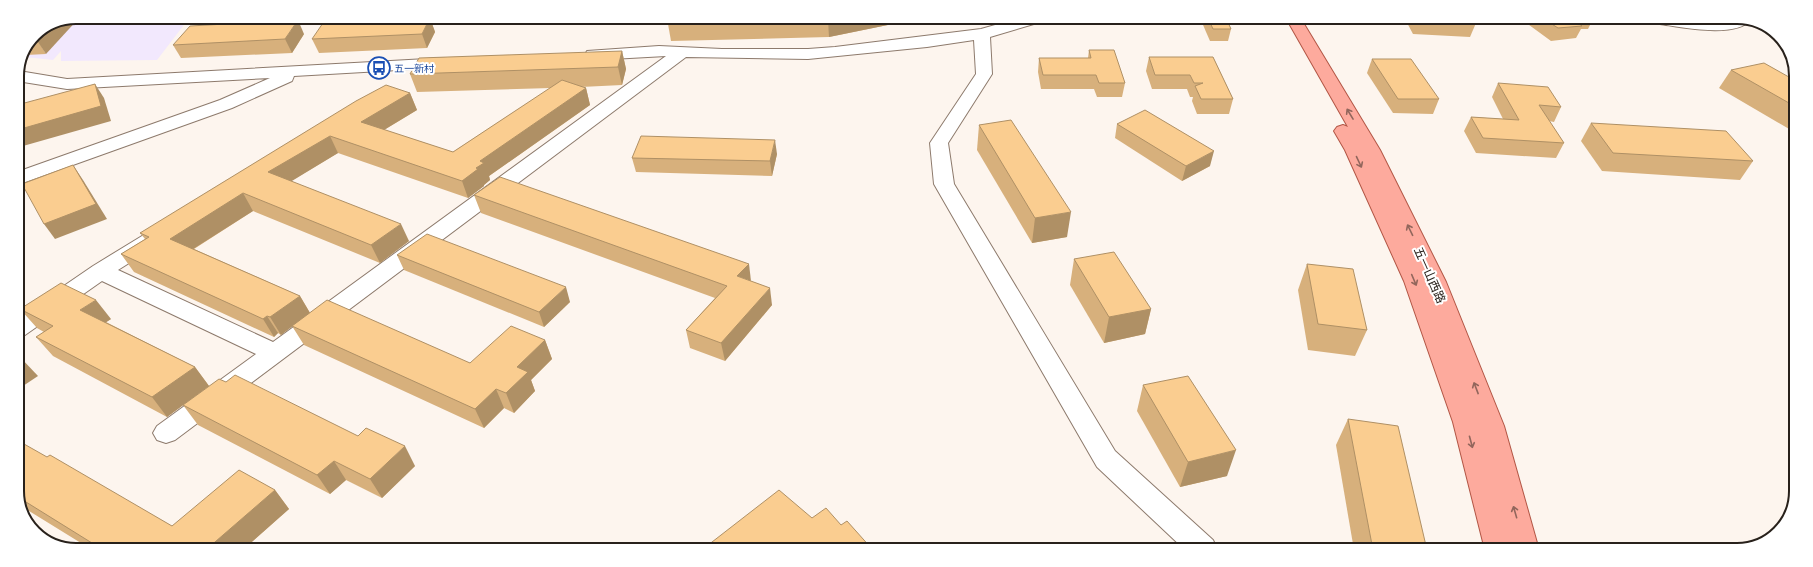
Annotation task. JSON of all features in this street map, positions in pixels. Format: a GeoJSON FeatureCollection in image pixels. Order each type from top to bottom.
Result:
{"type":"FeatureCollection","features":[{"type":"Feature","properties":{"kind":"main road","name":"五一山西路"},"geometry":{"type":"LineString","coordinates":[[1282,24],[1354,150],[1415,281],[1466,422],[1497,543]]}},
{"type":"Feature","properties":{"kind":"main road","name":"五一山西路"},"geometry":{"type":"LineString","coordinates":[[1297,24],[1371,150],[1435,282],[1491,426],[1524,543]]}},
{"type":"Feature","properties":{"kind":"street"},"geometry":{"type":"LineString","coordinates":[[580,55],[659,51],[808,54],[926,42],[982,34],[1017,24]]}},
{"type":"Feature","properties":{"kind":"street"},"geometry":{"type":"LineString","coordinates":[[1697,24],[1738,24]]}},
{"type":"Feature","properties":{"kind":"street"},"geometry":{"type":"LineString","coordinates":[[982,34],[984,74],[939,143],[944,184],[1106,459],[1197,543]]}},
{"type":"Feature","properties":{"kind":"street"},"geometry":{"type":"LineString","coordinates":[[166,433],[683,52]]}},
{"type":"Feature","properties":{"kind":"street"},"geometry":{"type":"LineString","coordinates":[[24,77],[67,84],[463,62]]}},
{"type":"Feature","properties":{"kind":"street"},"geometry":{"type":"LineString","coordinates":[[24,176],[226,104],[298,72]]}},
{"type":"Feature","properties":{"kind":"street"},"geometry":{"type":"LineString","coordinates":[[24,324],[101,272],[168,230]]}},
{"type":"Feature","properties":{"kind":"street"},"geometry":{"type":"LineString","coordinates":[[101,272],[276,352]]}},
{"type":"Feature","properties":{"kind":"shaded area"},"geometry":{"type":"Polygon","coordinates":[[[185,24],[157,60],[61,61],[61,51],[53,60],[28,57],[39,39],[56,28],[66,25],[185,24]]]}},
{"type":"Feature","properties":{"kind":"building"},"geometry":{"type":"Polygon","coordinates":[[[226,24],[295,24],[285,39],[173,45],[190,26],[226,24]]]}},
{"type":"Feature","properties":{"kind":"building"},"geometry":{"type":"Polygon","coordinates":[[[322,24],[427,24],[422,34],[312,39],[322,24]]]}},
{"type":"Feature","properties":{"kind":"building"},"geometry":{"type":"Polygon","coordinates":[[[1211,24],[1229,24],[1231,29],[1213,29],[1211,24]]]}},
{"type":"Feature","properties":{"kind":"building"},"geometry":{"type":"Polygon","coordinates":[[[1552,24],[1579,24],[1582,26],[1558,28],[1552,24]]]}},
{"type":"Feature","properties":{"kind":"building"},"geometry":{"type":"Polygon","coordinates":[[[1089,50],[1114,50],[1125,83],[1099,83],[1096,75],[1043,75],[1039,58],[1091,58],[1089,50]]]}},
{"type":"Feature","properties":{"kind":"building"},"geometry":{"type":"Polygon","coordinates":[[[622,51],[618,67],[410,74],[419,58],[622,51]]]}},
{"type":"Feature","properties":{"kind":"building"},"geometry":{"type":"Polygon","coordinates":[[[1149,57],[1213,57],[1233,99],[1201,99],[1195,86],[1203,83],[1194,83],[1190,75],[1155,75],[1149,57]]]}},
{"type":"Feature","properties":{"kind":"building"},"geometry":{"type":"Polygon","coordinates":[[[1372,59],[1411,59],[1439,99],[1398,99],[1372,59]]]}},
{"type":"Feature","properties":{"kind":"building"},"geometry":{"type":"Polygon","coordinates":[[[1764,63],[1789,77],[1789,103],[1731,70],[1764,63]]]}},
{"type":"Feature","properties":{"kind":"building"},"geometry":{"type":"Polygon","coordinates":[[[562,80],[586,88],[480,161],[484,163],[462,181],[330,136],[268,172],[401,224],[371,245],[243,193],[170,239],[300,296],[270,317],[267,316],[263,319],[121,254],[149,237],[140,233],[356,101],[386,85],[410,93],[361,122],[453,152],[562,80]]]}},
{"type":"Feature","properties":{"kind":"building"},"geometry":{"type":"Polygon","coordinates":[[[1498,83],[1548,87],[1561,107],[1539,105],[1564,143],[1483,138],[1471,117],[1519,120],[1498,83]]]}},
{"type":"Feature","properties":{"kind":"building"},"geometry":{"type":"Polygon","coordinates":[[[95,84],[101,106],[24,128],[24,103],[95,84]]]}},
{"type":"Feature","properties":{"kind":"building"},"geometry":{"type":"Polygon","coordinates":[[[1145,110],[1214,151],[1186,166],[1117,124],[1145,110]]]}},
{"type":"Feature","properties":{"kind":"building"},"geometry":{"type":"Polygon","coordinates":[[[1011,120],[1071,212],[1035,218],[979,125],[1011,120]]]}},
{"type":"Feature","properties":{"kind":"building"},"geometry":{"type":"Polygon","coordinates":[[[1591,123],[1726,131],[1753,161],[1613,153],[1591,123]]]}},
{"type":"Feature","properties":{"kind":"building"},"geometry":{"type":"Polygon","coordinates":[[[641,136],[775,140],[770,161],[632,158],[641,136]]]}},
{"type":"Feature","properties":{"kind":"building"},"geometry":{"type":"Polygon","coordinates":[[[73,165],[96,204],[44,224],[24,188],[24,183],[73,165]]]}},
{"type":"Feature","properties":{"kind":"building"},"geometry":{"type":"Polygon","coordinates":[[[500,177],[749,264],[737,276],[770,288],[721,343],[686,330],[727,286],[474,195],[500,177]]]}},
{"type":"Feature","properties":{"kind":"building"},"geometry":{"type":"Polygon","coordinates":[[[427,234],[566,287],[539,312],[397,255],[427,234]]]}},
{"type":"Feature","properties":{"kind":"building"},"geometry":{"type":"Polygon","coordinates":[[[1114,252],[1151,309],[1109,317],[1074,259],[1114,252]]]}},
{"type":"Feature","properties":{"kind":"building"},"geometry":{"type":"Polygon","coordinates":[[[1307,264],[1353,269],[1367,330],[1318,324],[1307,264]]]}},
{"type":"Feature","properties":{"kind":"building"},"geometry":{"type":"Polygon","coordinates":[[[61,283],[96,300],[80,310],[195,367],[152,397],[36,337],[53,326],[24,311],[24,306],[61,283]]]}},
{"type":"Feature","properties":{"kind":"building"},"geometry":{"type":"Polygon","coordinates":[[[327,300],[470,363],[511,326],[545,340],[517,367],[528,372],[506,393],[496,389],[475,409],[292,326],[327,300]]]}},
{"type":"Feature","properties":{"kind":"building"},"geometry":{"type":"Polygon","coordinates":[[[235,375],[358,436],[366,428],[405,446],[370,479],[334,461],[317,475],[183,405],[219,379],[226,382],[235,375]]]}},
{"type":"Feature","properties":{"kind":"building"},"geometry":{"type":"Polygon","coordinates":[[[1188,376],[1236,450],[1188,462],[1143,385],[1188,376]]]}},
{"type":"Feature","properties":{"kind":"building"},"geometry":{"type":"Polygon","coordinates":[[[1348,419],[1398,426],[1425,543],[1372,543],[1348,419]]]}},
{"type":"Feature","properties":{"kind":"building"},"geometry":{"type":"Polygon","coordinates":[[[24,444],[47,457],[50,455],[172,526],[239,470],[275,490],[214,543],[92,543],[25,501],[24,444]]]}},
{"type":"Feature","properties":{"kind":"building"},"geometry":{"type":"Polygon","coordinates":[[[779,490],[812,518],[826,508],[841,525],[847,521],[867,543],[711,543],[779,490]]]}},
{"type":"Feature","properties":{"kind":"place","name":"五一新村"},"geometry":{"type":"Point","coordinates":[379,68]}}]}
